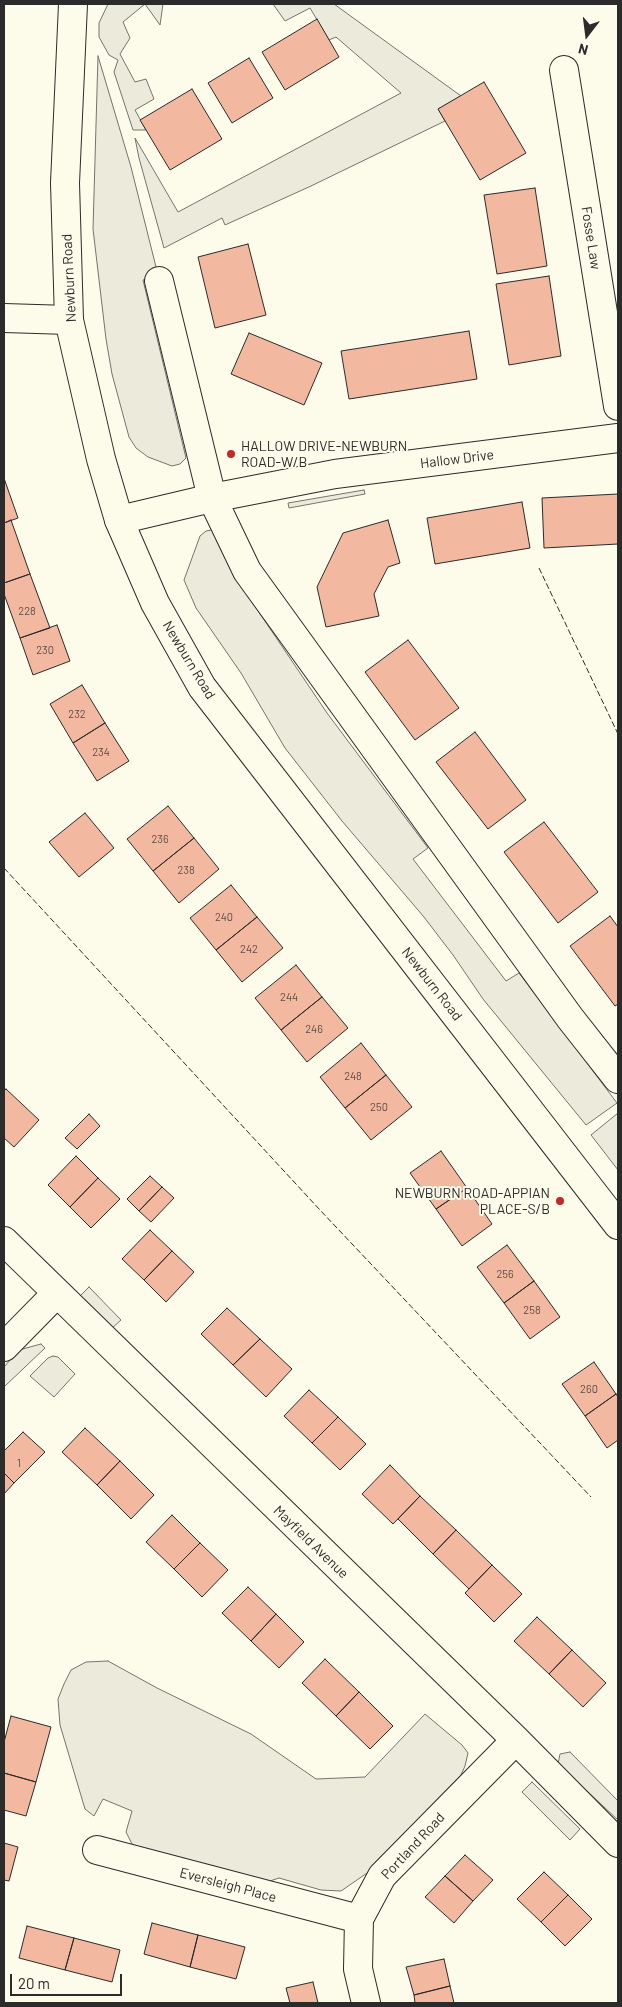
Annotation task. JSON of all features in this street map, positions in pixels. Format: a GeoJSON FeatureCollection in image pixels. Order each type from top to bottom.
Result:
{"type":"FeatureCollection","features":[{"type":"Feature","properties":{"kind":"street","name":"Newburn Road"},"geometry":{"type":"LineString","coordinates":[[73,4],[65,183],[69,320],[101,459],[119,520],[155,603],[202,686],[618,1225]]}},
{"type":"Feature","properties":{"kind":"street","name":"Fosse Law"},"geometry":{"type":"LineString","coordinates":[[564,70],[618,406]]}},
{"type":"Feature","properties":{"kind":"street"},"geometry":{"type":"LineString","coordinates":[[159,281],[212,498],[247,571],[570,1018],[618,1079]]}},
{"type":"Feature","properties":{"kind":"street"},"geometry":{"type":"LineString","coordinates":[[4,318],[69,320]]}},
{"type":"Feature","properties":{"kind":"street","name":"Hallow Drive"},"geometry":{"type":"LineString","coordinates":[[119,520],[212,498],[335,474],[618,438]]}},
{"type":"Feature","properties":{"kind":"street","name":"Mayfield Avenue"},"geometry":{"type":"LineString","coordinates":[[4,1241],[56,1294],[516,1740],[618,1843]]}},
{"type":"Feature","properties":{"kind":"street"},"geometry":{"type":"LineString","coordinates":[[4,1347],[56,1294]]}},
{"type":"Feature","properties":{"kind":"street","name":"Portland Road"},"geometry":{"type":"LineString","coordinates":[[366,2003],[358,1970],[359,1919],[382,1876],[516,1740]]}},
{"type":"Feature","properties":{"kind":"street","name":"Eversleigh Place"},"geometry":{"type":"LineString","coordinates":[[97,1850],[359,1919]]}},
{"type":"Feature","properties":{"kind":"shaded area"},"geometry":{"type":"Polygon","coordinates":[[[108,4],[145,4],[123,22],[130,38],[120,54],[135,82],[146,79],[154,99],[135,110],[146,130],[133,130],[114,72],[118,60],[109,55],[99,37],[99,23],[108,4]]]}},
{"type":"Feature","properties":{"kind":"shaded area"},"geometry":{"type":"Polygon","coordinates":[[[145,4],[163,4],[160,25],[145,4]]]}},
{"type":"Feature","properties":{"kind":"shaded area"},"geometry":{"type":"Polygon","coordinates":[[[273,4],[334,4],[461,96],[438,109],[445,121],[225,225],[222,218],[164,248],[135,138],[178,212],[401,93],[336,37],[329,40],[310,8],[285,21],[273,4]]]}},
{"type":"Feature","properties":{"kind":"shaded area"},"geometry":{"type":"Polygon","coordinates":[[[98,56],[131,167],[158,275],[143,280],[186,458],[180,464],[172,466],[148,457],[136,448],[129,437],[112,374],[93,229],[98,56]]]}},
{"type":"Feature","properties":{"kind":"shaded area"},"geometry":{"type":"Polygon","coordinates":[[[364,490],[365,494],[289,508],[288,503],[364,490]]]}},
{"type":"Feature","properties":{"kind":"shaded area"},"geometry":{"type":"Polygon","coordinates":[[[212,530],[248,596],[327,713],[428,848],[413,859],[506,981],[519,973],[617,1103],[586,1125],[483,999],[424,917],[342,821],[285,748],[241,673],[196,608],[184,580],[200,536],[206,531],[212,530]]]}},
{"type":"Feature","properties":{"kind":"shaded area"},"geometry":{"type":"Polygon","coordinates":[[[618,1113],[618,1170],[591,1135],[618,1113]]]}},
{"type":"Feature","properties":{"kind":"shaded area"},"geometry":{"type":"Polygon","coordinates":[[[89,1287],[121,1320],[111,1329],[79,1297],[89,1287]]]}},
{"type":"Feature","properties":{"kind":"shaded area"},"geometry":{"type":"Polygon","coordinates":[[[41,1344],[45,1348],[4,1387],[4,1367],[19,1350],[41,1344]]]}},
{"type":"Feature","properties":{"kind":"shaded area"},"geometry":{"type":"Polygon","coordinates":[[[58,1357],[75,1374],[54,1397],[30,1376],[48,1358],[58,1357]]]}},
{"type":"Feature","properties":{"kind":"shaded area"},"geometry":{"type":"Polygon","coordinates":[[[108,1661],[157,1688],[251,1734],[316,1779],[365,1777],[425,1714],[462,1745],[468,1753],[465,1766],[461,1775],[370,1871],[341,1891],[321,1890],[279,1878],[264,1883],[135,1850],[126,1832],[132,1811],[103,1799],[94,1816],[85,1809],[60,1725],[58,1699],[71,1670],[86,1662],[108,1661]]]}},
{"type":"Feature","properties":{"kind":"shaded area"},"geometry":{"type":"Polygon","coordinates":[[[570,1752],[618,1801],[618,1820],[558,1764],[560,1754],[570,1752]]]}},
{"type":"Feature","properties":{"kind":"shaded area"},"geometry":{"type":"Polygon","coordinates":[[[532,1782],[580,1829],[570,1840],[522,1792],[532,1782]]]}},
{"type":"Feature","properties":{"kind":"building"},"geometry":{"type":"Polygon","coordinates":[[[317,19],[339,57],[285,90],[262,52],[317,19]]]}},
{"type":"Feature","properties":{"kind":"building"},"geometry":{"type":"Polygon","coordinates":[[[249,58],[273,98],[232,123],[208,83],[249,58]]]}},
{"type":"Feature","properties":{"kind":"building"},"geometry":{"type":"Polygon","coordinates":[[[484,82],[526,153],[480,180],[438,109],[484,82]]]}},
{"type":"Feature","properties":{"kind":"building"},"geometry":{"type":"Polygon","coordinates":[[[192,89],[222,139],[170,170],[140,120],[192,89]]]}},
{"type":"Feature","properties":{"kind":"building"},"geometry":{"type":"Polygon","coordinates":[[[535,188],[547,266],[497,274],[484,195],[535,188]]]}},
{"type":"Feature","properties":{"kind":"building"},"geometry":{"type":"Polygon","coordinates":[[[248,244],[266,315],[215,328],[198,257],[248,244]]]}},
{"type":"Feature","properties":{"kind":"building"},"geometry":{"type":"Polygon","coordinates":[[[549,276],[561,356],[509,365],[496,284],[549,276]]]}},
{"type":"Feature","properties":{"kind":"building"},"geometry":{"type":"Polygon","coordinates":[[[469,331],[477,379],[349,399],[341,351],[469,331]]]}},
{"type":"Feature","properties":{"kind":"building"},"geometry":{"type":"Polygon","coordinates":[[[249,333],[322,363],[304,405],[231,374],[249,333]]]}},
{"type":"Feature","properties":{"kind":"building"},"geometry":{"type":"Polygon","coordinates":[[[4,482],[18,518],[4,523],[4,482]]]}},
{"type":"Feature","properties":{"kind":"building"},"geometry":{"type":"Polygon","coordinates":[[[618,494],[618,544],[544,548],[542,498],[618,494]]]}},
{"type":"Feature","properties":{"kind":"building"},"geometry":{"type":"Polygon","coordinates":[[[522,502],[530,548],[435,564],[427,518],[522,502]]]}},
{"type":"Feature","properties":{"kind":"building"},"geometry":{"type":"Polygon","coordinates":[[[11,520],[30,574],[4,583],[4,523],[11,520]]]}},
{"type":"Feature","properties":{"kind":"building"},"geometry":{"type":"Polygon","coordinates":[[[388,520],[400,563],[388,567],[374,594],[379,616],[326,627],[317,587],[343,533],[388,520]]]}},
{"type":"Feature","properties":{"kind":"building"},"geometry":{"type":"Polygon","coordinates":[[[30,574],[50,628],[20,638],[4,594],[4,583],[30,574]]]}},
{"type":"Feature","properties":{"kind":"building"},"geometry":{"type":"Polygon","coordinates":[[[57,625],[70,661],[33,675],[20,638],[57,625]]]}},
{"type":"Feature","properties":{"kind":"building"},"geometry":{"type":"Polygon","coordinates":[[[408,640],[459,708],[415,740],[365,672],[408,640]]]}},
{"type":"Feature","properties":{"kind":"building"},"geometry":{"type":"Polygon","coordinates":[[[82,685],[105,723],[73,743],[50,704],[82,685]]]}},
{"type":"Feature","properties":{"kind":"building"},"geometry":{"type":"Polygon","coordinates":[[[105,723],[129,761],[97,781],[73,743],[105,723]]]}},
{"type":"Feature","properties":{"kind":"building"},"geometry":{"type":"Polygon","coordinates":[[[475,732],[526,800],[488,829],[436,762],[475,732]]]}},
{"type":"Feature","properties":{"kind":"building"},"geometry":{"type":"Polygon","coordinates":[[[168,806],[194,838],[153,871],[127,839],[168,806]]]}},
{"type":"Feature","properties":{"kind":"building"},"geometry":{"type":"Polygon","coordinates":[[[85,813],[114,848],[79,877],[49,842],[85,813]]]}},
{"type":"Feature","properties":{"kind":"building"},"geometry":{"type":"Polygon","coordinates":[[[544,822],[598,892],[558,923],[504,852],[544,822]]]}},
{"type":"Feature","properties":{"kind":"building"},"geometry":{"type":"Polygon","coordinates":[[[194,838],[219,869],[179,903],[153,871],[194,838]]]}},
{"type":"Feature","properties":{"kind":"building"},"geometry":{"type":"Polygon","coordinates":[[[231,885],[257,917],[216,950],[190,918],[231,885]]]}},
{"type":"Feature","properties":{"kind":"building"},"geometry":{"type":"Polygon","coordinates":[[[610,916],[618,927],[618,1004],[615,1006],[570,946],[610,916]]]}},
{"type":"Feature","properties":{"kind":"building"},"geometry":{"type":"Polygon","coordinates":[[[257,917],[283,948],[242,982],[216,950],[257,917]]]}},
{"type":"Feature","properties":{"kind":"building"},"geometry":{"type":"Polygon","coordinates":[[[296,965],[322,997],[281,1030],[255,998],[296,965]]]}},
{"type":"Feature","properties":{"kind":"building"},"geometry":{"type":"Polygon","coordinates":[[[322,997],[348,1028],[307,1062],[281,1030],[322,997]]]}},
{"type":"Feature","properties":{"kind":"building"},"geometry":{"type":"Polygon","coordinates":[[[361,1043],[386,1075],[345,1108],[320,1077],[361,1043]]]}},
{"type":"Feature","properties":{"kind":"building"},"geometry":{"type":"Polygon","coordinates":[[[386,1075],[412,1107],[371,1140],[345,1108],[386,1075]]]}},
{"type":"Feature","properties":{"kind":"building"},"geometry":{"type":"Polygon","coordinates":[[[6,1089],[39,1120],[14,1147],[4,1138],[4,1091],[6,1089]]]}},
{"type":"Feature","properties":{"kind":"building"},"geometry":{"type":"Polygon","coordinates":[[[89,1114],[100,1126],[77,1149],[65,1138],[89,1114]]]}},
{"type":"Feature","properties":{"kind":"building"},"geometry":{"type":"Polygon","coordinates":[[[441,1151],[467,1188],[436,1209],[410,1173],[441,1151]]]}},
{"type":"Feature","properties":{"kind":"building"},"geometry":{"type":"Polygon","coordinates":[[[76,1156],[98,1178],[70,1207],[48,1185],[76,1156]]]}},
{"type":"Feature","properties":{"kind":"building"},"geometry":{"type":"Polygon","coordinates":[[[150,1176],[162,1187],[139,1211],[127,1199],[150,1176]]]}},
{"type":"Feature","properties":{"kind":"building"},"geometry":{"type":"Polygon","coordinates":[[[98,1178],[120,1199],[91,1228],[70,1207],[98,1178]]]}},
{"type":"Feature","properties":{"kind":"building"},"geometry":{"type":"Polygon","coordinates":[[[162,1187],[174,1198],[151,1222],[139,1211],[162,1187]]]}},
{"type":"Feature","properties":{"kind":"building"},"geometry":{"type":"Polygon","coordinates":[[[467,1188],[492,1224],[462,1246],[436,1209],[467,1188]]]}},
{"type":"Feature","properties":{"kind":"building"},"geometry":{"type":"Polygon","coordinates":[[[150,1230],[172,1251],[144,1280],[122,1259],[150,1230]]]}},
{"type":"Feature","properties":{"kind":"building"},"geometry":{"type":"Polygon","coordinates":[[[507,1245],[534,1281],[504,1303],[477,1267],[507,1245]]]}},
{"type":"Feature","properties":{"kind":"building"},"geometry":{"type":"Polygon","coordinates":[[[172,1251],[194,1272],[166,1302],[144,1280],[172,1251]]]}},
{"type":"Feature","properties":{"kind":"building"},"geometry":{"type":"Polygon","coordinates":[[[534,1281],[560,1317],[530,1339],[504,1303],[534,1281]]]}},
{"type":"Feature","properties":{"kind":"building"},"geometry":{"type":"Polygon","coordinates":[[[227,1308],[260,1339],[233,1365],[201,1334],[227,1308]]]}},
{"type":"Feature","properties":{"kind":"building"},"geometry":{"type":"Polygon","coordinates":[[[260,1339],[292,1369],[266,1397],[233,1365],[260,1339]]]}},
{"type":"Feature","properties":{"kind":"building"},"geometry":{"type":"Polygon","coordinates":[[[594,1362],[616,1394],[585,1416],[562,1384],[594,1362]]]}},
{"type":"Feature","properties":{"kind":"building"},"geometry":{"type":"Polygon","coordinates":[[[309,1390],[338,1417],[312,1443],[284,1416],[309,1390]]]}},
{"type":"Feature","properties":{"kind":"building"},"geometry":{"type":"Polygon","coordinates":[[[616,1394],[618,1397],[618,1440],[607,1448],[585,1416],[616,1394]]]}},
{"type":"Feature","properties":{"kind":"building"},"geometry":{"type":"Polygon","coordinates":[[[338,1417],[366,1444],[340,1470],[312,1443],[338,1417]]]}},
{"type":"Feature","properties":{"kind":"building"},"geometry":{"type":"Polygon","coordinates":[[[85,1428],[120,1461],[97,1485],[62,1452],[85,1428]]]}},
{"type":"Feature","properties":{"kind":"building"},"geometry":{"type":"Polygon","coordinates":[[[23,1432],[45,1452],[14,1483],[4,1473],[4,1451],[23,1432]]]}},
{"type":"Feature","properties":{"kind":"building"},"geometry":{"type":"Polygon","coordinates":[[[120,1461],[154,1495],[131,1519],[97,1485],[120,1461]]]}},
{"type":"Feature","properties":{"kind":"building"},"geometry":{"type":"Polygon","coordinates":[[[390,1465],[420,1496],[393,1524],[362,1494],[390,1465]]]}},
{"type":"Feature","properties":{"kind":"building"},"geometry":{"type":"Polygon","coordinates":[[[4,1473],[14,1483],[4,1494],[4,1473]]]}},
{"type":"Feature","properties":{"kind":"building"},"geometry":{"type":"Polygon","coordinates":[[[420,1496],[456,1530],[433,1554],[398,1519],[420,1496]]]}},
{"type":"Feature","properties":{"kind":"building"},"geometry":{"type":"Polygon","coordinates":[[[172,1515],[200,1543],[174,1569],[146,1542],[172,1515]]]}},
{"type":"Feature","properties":{"kind":"building"},"geometry":{"type":"Polygon","coordinates":[[[456,1530],[492,1565],[469,1589],[433,1554],[456,1530]]]}},
{"type":"Feature","properties":{"kind":"building"},"geometry":{"type":"Polygon","coordinates":[[[200,1543],[228,1570],[202,1597],[174,1569],[200,1543]]]}},
{"type":"Feature","properties":{"kind":"building"},"geometry":{"type":"Polygon","coordinates":[[[492,1565],[522,1594],[494,1622],[465,1593],[492,1565]]]}},
{"type":"Feature","properties":{"kind":"building"},"geometry":{"type":"Polygon","coordinates":[[[248,1587],[276,1614],[251,1641],[222,1613],[248,1587]]]}},
{"type":"Feature","properties":{"kind":"building"},"geometry":{"type":"Polygon","coordinates":[[[276,1614],[304,1642],[279,1668],[251,1641],[276,1614]]]}},
{"type":"Feature","properties":{"kind":"building"},"geometry":{"type":"Polygon","coordinates":[[[537,1617],[572,1650],[549,1674],[514,1641],[537,1617]]]}},
{"type":"Feature","properties":{"kind":"building"},"geometry":{"type":"Polygon","coordinates":[[[572,1650],[606,1683],[583,1707],[549,1674],[572,1650]]]}},
{"type":"Feature","properties":{"kind":"building"},"geometry":{"type":"Polygon","coordinates":[[[325,1659],[359,1692],[336,1716],[302,1683],[325,1659]]]}},
{"type":"Feature","properties":{"kind":"building"},"geometry":{"type":"Polygon","coordinates":[[[359,1692],[393,1726],[370,1749],[336,1716],[359,1692]]]}},
{"type":"Feature","properties":{"kind":"building"},"geometry":{"type":"Polygon","coordinates":[[[11,1716],[51,1727],[36,1782],[4,1773],[4,1742],[11,1716]]]}},
{"type":"Feature","properties":{"kind":"building"},"geometry":{"type":"Polygon","coordinates":[[[4,1773],[36,1782],[26,1816],[4,1810],[4,1773]]]}},
{"type":"Feature","properties":{"kind":"building"},"geometry":{"type":"Polygon","coordinates":[[[4,1843],[18,1847],[9,1881],[4,1880],[4,1843]]]}},
{"type":"Feature","properties":{"kind":"building"},"geometry":{"type":"Polygon","coordinates":[[[465,1855],[493,1880],[473,1901],[445,1876],[465,1855]]]}},
{"type":"Feature","properties":{"kind":"building"},"geometry":{"type":"Polygon","coordinates":[[[544,1872],[568,1895],[541,1922],[517,1899],[544,1872]]]}},
{"type":"Feature","properties":{"kind":"building"},"geometry":{"type":"Polygon","coordinates":[[[445,1876],[473,1901],[454,1923],[425,1897],[445,1876]]]}},
{"type":"Feature","properties":{"kind":"building"},"geometry":{"type":"Polygon","coordinates":[[[568,1895],[592,1919],[565,1946],[541,1922],[568,1895]]]}},
{"type":"Feature","properties":{"kind":"building"},"geometry":{"type":"Polygon","coordinates":[[[152,1923],[198,1935],[190,1967],[144,1954],[152,1923]]]}},
{"type":"Feature","properties":{"kind":"building"},"geometry":{"type":"Polygon","coordinates":[[[27,1926],[74,1938],[65,1970],[19,1958],[27,1926]]]}},
{"type":"Feature","properties":{"kind":"building"},"geometry":{"type":"Polygon","coordinates":[[[198,1935],[245,1947],[236,1979],[190,1967],[198,1935]]]}},
{"type":"Feature","properties":{"kind":"building"},"geometry":{"type":"Polygon","coordinates":[[[74,1938],[120,1950],[112,1982],[65,1970],[74,1938]]]}},
{"type":"Feature","properties":{"kind":"building"},"geometry":{"type":"Polygon","coordinates":[[[444,1959],[450,1986],[414,1995],[406,1967],[444,1959]]]}},
{"type":"Feature","properties":{"kind":"building"},"geometry":{"type":"Polygon","coordinates":[[[313,1982],[318,2003],[290,2003],[286,1988],[313,1982]]]}},
{"type":"Feature","properties":{"kind":"building"},"geometry":{"type":"Polygon","coordinates":[[[450,1986],[454,2003],[415,2003],[414,1995],[450,1986]]]}},
{"type":"Feature","properties":{"kind":"fence"},"geometry":{"type":"LineString","coordinates":[[539,568],[618,734]]}},
{"type":"Feature","properties":{"kind":"fence"},"geometry":{"type":"LineString","coordinates":[[4,868],[320,1210],[591,1497]]}},
{"type":"Feature","properties":{"kind":"place","name":"HALLOW DRIVE-NEWBURN ROAD-W/B"},"geometry":{"type":"Point","coordinates":[231,454]}},
{"type":"Feature","properties":{"kind":"place","name":"NEWBURN ROAD-APPIAN PLACE-S/B"},"geometry":{"type":"Point","coordinates":[560,1201]}}]}
